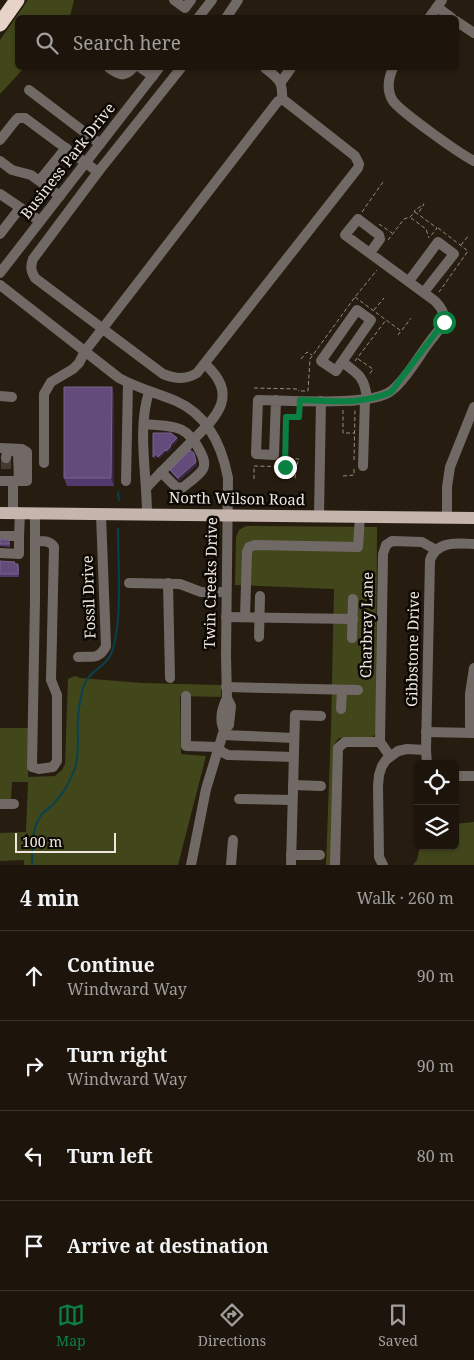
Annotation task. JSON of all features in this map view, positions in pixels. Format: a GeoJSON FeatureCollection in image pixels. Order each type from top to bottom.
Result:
{"type":"FeatureCollection","features":[{"type":"Feature","properties":{"kind":"highway"},"geometry":{"type":"LineString","coordinates":[[0,24],[17,0]]}},
{"type":"Feature","properties":{"kind":"main road","name":"North Wilson Road"},"geometry":{"type":"LineString","coordinates":[[0,513],[474,518]]}},
{"type":"Feature","properties":{"kind":"street"},"geometry":{"type":"LineString","coordinates":[[174,0],[188,4],[197,15]]}},
{"type":"Feature","properties":{"kind":"street"},"geometry":{"type":"LineString","coordinates":[[201,15],[212,0]]}},
{"type":"Feature","properties":{"kind":"street"},"geometry":{"type":"LineString","coordinates":[[228,15],[238,0]]}},
{"type":"Feature","properties":{"kind":"street"},"geometry":{"type":"LineString","coordinates":[[431,15],[439,3],[449,15]]}},
{"type":"Feature","properties":{"kind":"street"},"geometry":{"type":"LineString","coordinates":[[459,23],[474,33]]}},
{"type":"Feature","properties":{"kind":"street"},"geometry":{"type":"LineString","coordinates":[[112,70],[116,73],[124,74],[131,70]]}},
{"type":"Feature","properties":{"kind":"street"},"geometry":{"type":"LineString","coordinates":[[179,70],[98,172],[33,259],[31,265],[31,271],[35,278],[163,374],[174,378],[190,377],[197,373],[205,364],[358,168],[359,164],[355,156],[282,100],[281,82],[290,70]]}},
{"type":"Feature","properties":{"kind":"street"},"geometry":{"type":"LineString","coordinates":[[267,70],[281,82]]}},
{"type":"Feature","properties":{"kind":"street"},"geometry":{"type":"LineString","coordinates":[[392,70],[388,88],[399,108],[474,161]]}},
{"type":"Feature","properties":{"kind":"street","name":"Business Park Drive"},"geometry":{"type":"LineString","coordinates":[[0,273],[156,72]]}},
{"type":"Feature","properties":{"kind":"street"},"geometry":{"type":"LineString","coordinates":[[29,90],[100,144]]}},
{"type":"Feature","properties":{"kind":"street"},"geometry":{"type":"LineString","coordinates":[[44,463],[44,394],[51,382],[73,369],[79,363],[85,351],[278,101],[282,100]]}},
{"type":"Feature","properties":{"kind":"street"},"geometry":{"type":"LineString","coordinates":[[0,140],[18,118],[25,118],[98,172]]}},
{"type":"Feature","properties":{"kind":"street"},"geometry":{"type":"LineString","coordinates":[[40,180],[66,148]]}},
{"type":"Feature","properties":{"kind":"street"},"geometry":{"type":"LineString","coordinates":[[0,161],[12,170],[31,175],[40,180],[60,196]]}},
{"type":"Feature","properties":{"kind":"street"},"geometry":{"type":"LineString","coordinates":[[0,194],[40,221]]}},
{"type":"Feature","properties":{"kind":"street"},"geometry":{"type":"LineString","coordinates":[[0,234],[20,208]]}},
{"type":"Feature","properties":{"kind":"street"},"geometry":{"type":"LineString","coordinates":[[276,400],[274,455],[256,454],[258,400],[276,400],[300,400],[321,401],[379,398],[391,392],[440,327],[445,316],[442,307],[345,235],[356,221],[360,220],[380,237],[370,253]]}},
{"type":"Feature","properties":{"kind":"street"},"geometry":{"type":"LineString","coordinates":[[409,281],[438,242],[454,254],[424,292]]}},
{"type":"Feature","properties":{"kind":"street","name":"Twin Creeks Drive"},"geometry":{"type":"LineString","coordinates":[[0,285],[128,383],[186,406],[208,426],[216,438],[225,463],[228,478],[227,698],[223,706],[221,724],[224,732],[206,789],[191,865]]}},
{"type":"Feature","properties":{"kind":"street"},"geometry":{"type":"LineString","coordinates":[[357,310],[371,320],[342,362],[336,371],[320,361],[357,310]]}},
{"type":"Feature","properties":{"kind":"street"},"geometry":{"type":"LineString","coordinates":[[342,362],[359,375],[366,390],[363,466]]}},
{"type":"Feature","properties":{"kind":"street"},"geometry":{"type":"LineString","coordinates":[[147,487],[216,416],[222,401],[218,379],[215,373],[205,364]]}},
{"type":"Feature","properties":{"kind":"street"},"geometry":{"type":"LineString","coordinates":[[126,481],[128,383]]}},
{"type":"Feature","properties":{"kind":"street"},"geometry":{"type":"LineString","coordinates":[[147,514],[147,487],[143,453],[145,406],[149,392]]}},
{"type":"Feature","properties":{"kind":"street"},"geometry":{"type":"LineString","coordinates":[[0,396],[12,396]]}},
{"type":"Feature","properties":{"kind":"street"},"geometry":{"type":"LineString","coordinates":[[319,516],[321,401]]}},
{"type":"Feature","properties":{"kind":"street"},"geometry":{"type":"LineString","coordinates":[[447,517],[447,487],[450,467],[474,407]]}},
{"type":"Feature","properties":{"kind":"street"},"geometry":{"type":"LineString","coordinates":[[144,424],[180,428],[188,432],[194,439],[204,460],[202,470],[182,488],[176,487],[160,472]]}},
{"type":"Feature","properties":{"kind":"street"},"geometry":{"type":"LineString","coordinates":[[0,448],[22,448],[27,452],[27,481],[10,481]]}},
{"type":"Feature","properties":{"kind":"street"},"geometry":{"type":"LineString","coordinates":[[6,458],[10,450],[18,454],[10,481]]}},
{"type":"Feature","properties":{"kind":"street"},"geometry":{"type":"LineString","coordinates":[[0,553],[19,554],[17,513],[6,469]]}},
{"type":"Feature","properties":{"kind":"street"},"geometry":{"type":"LineString","coordinates":[[35,514],[32,766],[39,769],[53,767],[57,761],[57,695],[51,680],[54,547],[52,543],[35,541]]}},
{"type":"Feature","properties":{"kind":"street","name":"Fossil Drive"},"geometry":{"type":"LineString","coordinates":[[78,657],[97,656],[101,654],[106,646],[101,515]]}},
{"type":"Feature","properties":{"kind":"street"},"geometry":{"type":"LineString","coordinates":[[245,617],[248,547],[254,545],[358,547],[360,516]]}},
{"type":"Feature","properties":{"kind":"street"},"geometry":{"type":"LineString","coordinates":[[0,536],[19,536]]}},
{"type":"Feature","properties":{"kind":"street","name":"Charbray Lane"},"geometry":{"type":"LineString","coordinates":[[380,742],[384,548],[392,541],[422,542],[436,550]]}},
{"type":"Feature","properties":{"kind":"street"},"geometry":{"type":"LineString","coordinates":[[436,550],[451,543],[474,544]]}},
{"type":"Feature","properties":{"kind":"street","name":"Gibbstone Drive"},"geometry":{"type":"LineString","coordinates":[[427,760],[429,565],[431,556],[436,550]]}},
{"type":"Feature","properties":{"kind":"street"},"geometry":{"type":"LineString","coordinates":[[129,583],[180,584],[201,592],[226,592]]}},
{"type":"Feature","properties":{"kind":"street"},"geometry":{"type":"LineString","coordinates":[[168,584],[170,678]]}},
{"type":"Feature","properties":{"kind":"street"},"geometry":{"type":"LineString","coordinates":[[259,637],[260,596]]}},
{"type":"Feature","properties":{"kind":"street"},"geometry":{"type":"LineString","coordinates":[[352,638],[353,599]]}},
{"type":"Feature","properties":{"kind":"street"},"geometry":{"type":"LineString","coordinates":[[226,617],[352,619]]}},
{"type":"Feature","properties":{"kind":"street"},"geometry":{"type":"LineString","coordinates":[[426,732],[472,733],[470,694],[474,668]]}},
{"type":"Feature","properties":{"kind":"street"},"geometry":{"type":"LineString","coordinates":[[226,687],[358,690]]}},
{"type":"Feature","properties":{"kind":"street"},"geometry":{"type":"LineString","coordinates":[[341,709],[342,690]]}},
{"type":"Feature","properties":{"kind":"street"},"geometry":{"type":"LineString","coordinates":[[186,696],[186,746],[218,747],[228,755],[293,757]]}},
{"type":"Feature","properties":{"kind":"street"},"geometry":{"type":"LineString","coordinates":[[320,856],[291,860],[295,715],[321,716]]}},
{"type":"Feature","properties":{"kind":"street"},"geometry":{"type":"LineString","coordinates":[[224,732],[294,738]]}},
{"type":"Feature","properties":{"kind":"street"},"geometry":{"type":"LineString","coordinates":[[335,865],[338,748],[345,742],[380,742],[390,756]]}},
{"type":"Feature","properties":{"kind":"street"},"geometry":{"type":"LineString","coordinates":[[383,865],[379,856],[378,786],[382,766],[390,756],[398,751],[407,749],[426,750]]}},
{"type":"Feature","properties":{"kind":"street"},"geometry":{"type":"LineString","coordinates":[[459,776],[474,776]]}},
{"type":"Feature","properties":{"kind":"street"},"geometry":{"type":"LineString","coordinates":[[293,785],[322,786]]}},
{"type":"Feature","properties":{"kind":"street"},"geometry":{"type":"LineString","coordinates":[[239,799],[292,800]]}},
{"type":"Feature","properties":{"kind":"street"},"geometry":{"type":"LineString","coordinates":[[0,804],[14,804]]}},
{"type":"Feature","properties":{"kind":"street"},"geometry":{"type":"LineString","coordinates":[[231,865],[232,840]]}},
{"type":"Feature","properties":{"kind":"path"},"geometry":{"type":"LineString","coordinates":[[366,215],[362,211],[383,182]]}},
{"type":"Feature","properties":{"kind":"path"},"geometry":{"type":"LineString","coordinates":[[384,246],[404,219],[410,217],[414,211],[424,204],[418,214]]}},
{"type":"Feature","properties":{"kind":"path"},"geometry":{"type":"LineString","coordinates":[[410,217],[426,229],[429,239],[437,228],[415,212]]}},
{"type":"Feature","properties":{"kind":"path"},"geometry":{"type":"LineString","coordinates":[[376,221],[393,234]]}},
{"type":"Feature","properties":{"kind":"path"},"geometry":{"type":"LineString","coordinates":[[461,246],[469,235]]}},
{"type":"Feature","properties":{"kind":"path"},"geometry":{"type":"LineString","coordinates":[[383,262],[355,297],[401,331]]}},
{"type":"Feature","properties":{"kind":"path"},"geometry":{"type":"LineString","coordinates":[[374,311],[384,298]]}},
{"type":"Feature","properties":{"kind":"path"},"geometry":{"type":"LineString","coordinates":[[398,335],[411,318]]}},
{"type":"Feature","properties":{"kind":"path"},"geometry":{"type":"LineString","coordinates":[[353,365],[386,320]]}},
{"type":"Feature","properties":{"kind":"path"},"geometry":{"type":"LineString","coordinates":[[301,359],[307,352],[312,356]]}},
{"type":"Feature","properties":{"kind":"path"},"geometry":{"type":"LineString","coordinates":[[358,358],[373,369],[366,379]]}},
{"type":"Feature","properties":{"kind":"path"},"geometry":{"type":"LineString","coordinates":[[254,388],[298,389],[300,392],[299,417],[286,417],[285,467]]}},
{"type":"Feature","properties":{"kind":"path"},"geometry":{"type":"LineString","coordinates":[[342,404],[343,433],[355,433]]}},
{"type":"Feature","properties":{"kind":"path"},"geometry":{"type":"LineString","coordinates":[[343,476],[354,475],[355,410]]}},
{"type":"Feature","properties":{"kind":"path"},"geometry":{"type":"LineString","coordinates":[[286,458],[299,459],[295,480]]}},
{"type":"Feature","properties":{"kind":"path"},"geometry":{"type":"LineString","coordinates":[[254,480],[254,466],[296,467]]}},
{"type":"Feature","properties":{"kind":"green space"},"geometry":{"type":"Polygon","coordinates":[[[28,0],[74,0],[70,15],[18,15],[28,0]]]}},
{"type":"Feature","properties":{"kind":"green space"},"geometry":{"type":"Polygon","coordinates":[[[15,19],[15,70],[22,70],[0,94],[0,40],[15,19]]]}},
{"type":"Feature","properties":{"kind":"green space"},"geometry":{"type":"Polygon","coordinates":[[[246,526],[377,527],[376,734],[372,737],[339,738],[335,743],[333,865],[326,865],[334,589],[235,585],[236,537],[239,530],[246,526]]]}},
{"type":"Feature","properties":{"kind":"green space"},"geometry":{"type":"Polygon","coordinates":[[[75,676],[142,683],[221,685],[221,697],[180,696],[181,754],[206,756],[178,865],[24,865],[24,860],[0,861],[0,833],[26,832],[28,782],[12,782],[11,801],[0,801],[0,728],[29,728],[28,777],[55,776],[62,770],[65,764],[68,679],[75,676]]]}},
{"type":"Feature","properties":{"kind":"green space"},"geometry":{"type":"Polygon","coordinates":[[[474,822],[474,865],[413,865],[417,860],[419,850],[459,850],[459,824],[474,822]]]}},
{"type":"Feature","properties":{"kind":"building"},"geometry":{"type":"Polygon","coordinates":[[[64,387],[112,387],[111,478],[64,478],[64,387]]]}},
{"type":"Feature","properties":{"kind":"building"},"geometry":{"type":"Polygon","coordinates":[[[153,433],[171,433],[177,438],[158,457],[156,454],[153,457],[153,433]]]}},
{"type":"Feature","properties":{"kind":"building"},"geometry":{"type":"Polygon","coordinates":[[[190,450],[194,453],[196,462],[178,478],[170,470],[190,450]]]}},
{"type":"Feature","properties":{"kind":"building"},"geometry":{"type":"Polygon","coordinates":[[[0,539],[9,540],[9,544],[0,544],[0,539]]]}},
{"type":"Feature","properties":{"kind":"building"},"geometry":{"type":"Polygon","coordinates":[[[0,561],[18,564],[18,574],[0,574],[0,561]]]}},
{"type":"Feature","properties":{"kind":"waterway"},"geometry":{"type":"LineString","coordinates":[[118,492],[119,500]]}},
{"type":"Feature","properties":{"kind":"waterway"},"geometry":{"type":"LineString","coordinates":[[32,865],[33,840],[37,823],[70,781],[77,762],[78,712],[84,684],[91,674],[108,660],[115,642],[119,593],[118,529]]}},
{"type":"Feature","properties":{"kind":"tunnel"},"geometry":{"type":"LineString","coordinates":[[6,458],[6,469]]}},
{"type":"Feature","properties":{"kind":"route"},"geometry":{"type":"LineString","coordinates":[[285,467],[286,417],[299,417],[300,400],[379,398],[391,392],[444,322]]}}]}
